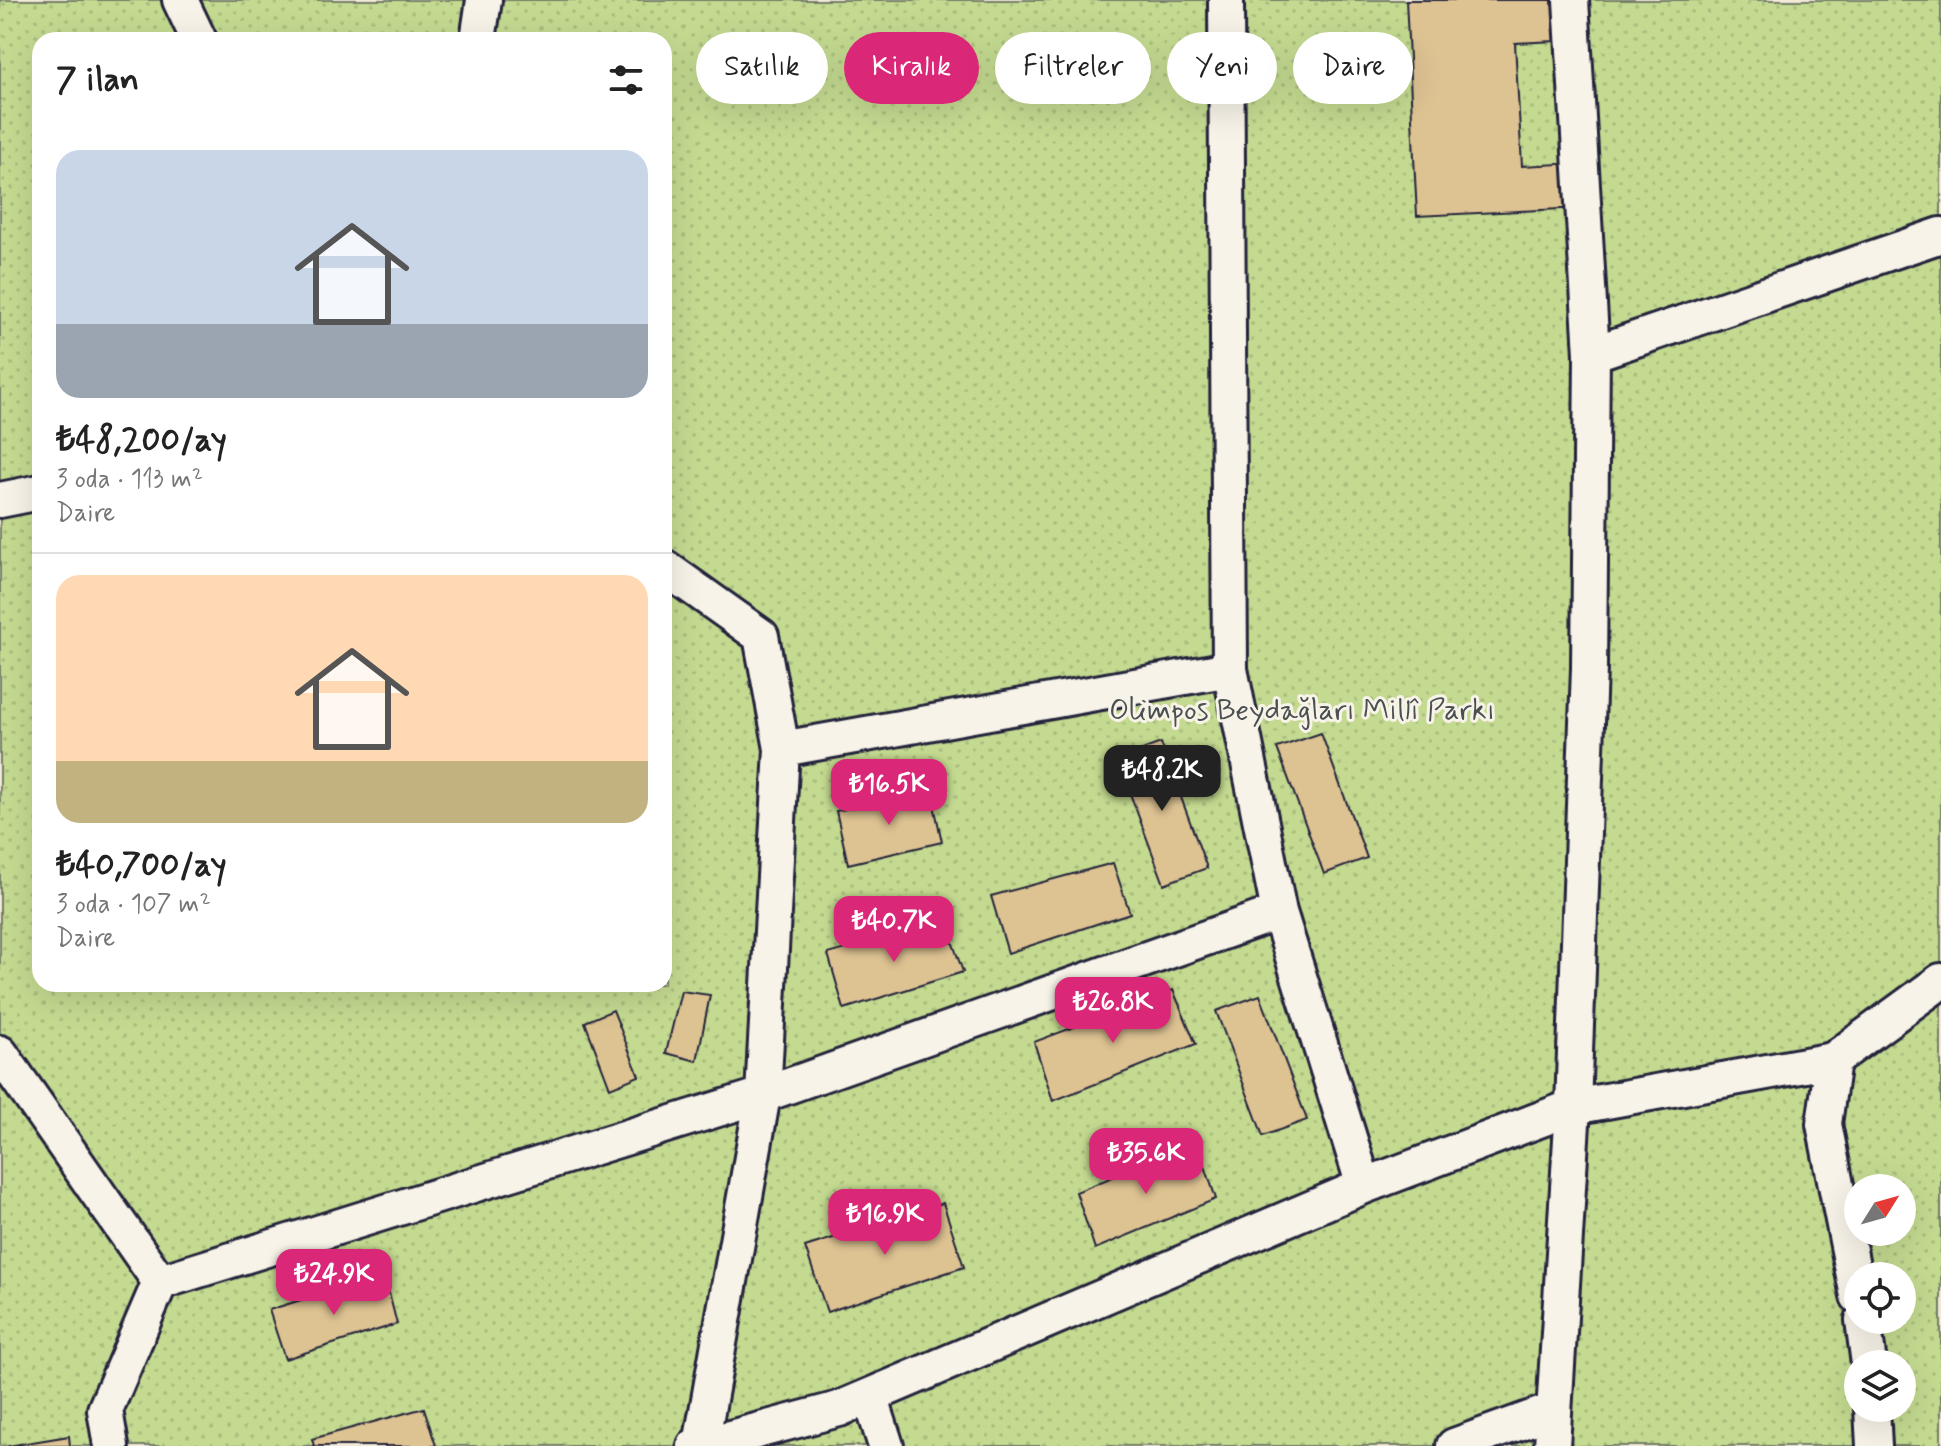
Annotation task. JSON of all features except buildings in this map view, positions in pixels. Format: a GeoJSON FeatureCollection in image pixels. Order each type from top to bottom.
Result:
{"type":"FeatureCollection","features":[{"type":"Feature","properties":{"kind":"street"},"geometry":{"type":"LineString","coordinates":[[180,0],[195,32]]}},
{"type":"Feature","properties":{"kind":"street"},"geometry":{"type":"LineString","coordinates":[[479,32],[484,0]]}},
{"type":"Feature","properties":{"kind":"street"},"geometry":{"type":"LineString","coordinates":[[1226,0],[1230,669],[1279,912],[1364,1186]]}},
{"type":"Feature","properties":{"kind":"street"},"geometry":{"type":"LineString","coordinates":[[1552,1446],[1573,1107],[1589,668],[1592,354],[1571,0]]}},
{"type":"Feature","properties":{"kind":"street"},"geometry":{"type":"LineString","coordinates":[[1592,354],[1941,235]]}},
{"type":"Feature","properties":{"kind":"street"},"geometry":{"type":"LineString","coordinates":[[0,500],[32,494]]}},
{"type":"Feature","properties":{"kind":"street"},"geometry":{"type":"LineString","coordinates":[[672,573],[761,636],[782,749],[763,1095],[699,1446],[839,1409],[1364,1186],[1573,1107],[1833,1060],[1941,981]]}},
{"type":"Feature","properties":{"kind":"street"},"geometry":{"type":"LineString","coordinates":[[782,749],[1230,669]]}},
{"type":"Feature","properties":{"kind":"street"},"geometry":{"type":"LineString","coordinates":[[111,1446],[105,1410],[160,1282],[763,1095],[1279,912]]}},
{"type":"Feature","properties":{"kind":"street"},"geometry":{"type":"LineString","coordinates":[[0,1053],[160,1282]]}},
{"type":"Feature","properties":{"kind":"street"},"geometry":{"type":"LineString","coordinates":[[1833,1060],[1824,1124],[1851,1262]]}},
{"type":"Feature","properties":{"kind":"street"},"geometry":{"type":"LineString","coordinates":[[870,1396],[886,1446]]}},
{"type":"Feature","properties":{"kind":"street"},"geometry":{"type":"LineString","coordinates":[[1454,1446],[1554,1410]]}},
{"type":"Feature","properties":{"kind":"street"},"geometry":{"type":"LineString","coordinates":[[1873,1422],[1874,1446]]}},
{"type":"Feature","properties":{"kind":"green space","name":"Olimpos Beydağları Millî Parkı"},"geometry":{"type":"Polygon","coordinates":[[[0,0],[1941,0],[1941,1446],[0,1446],[0,0]]]}}]}
